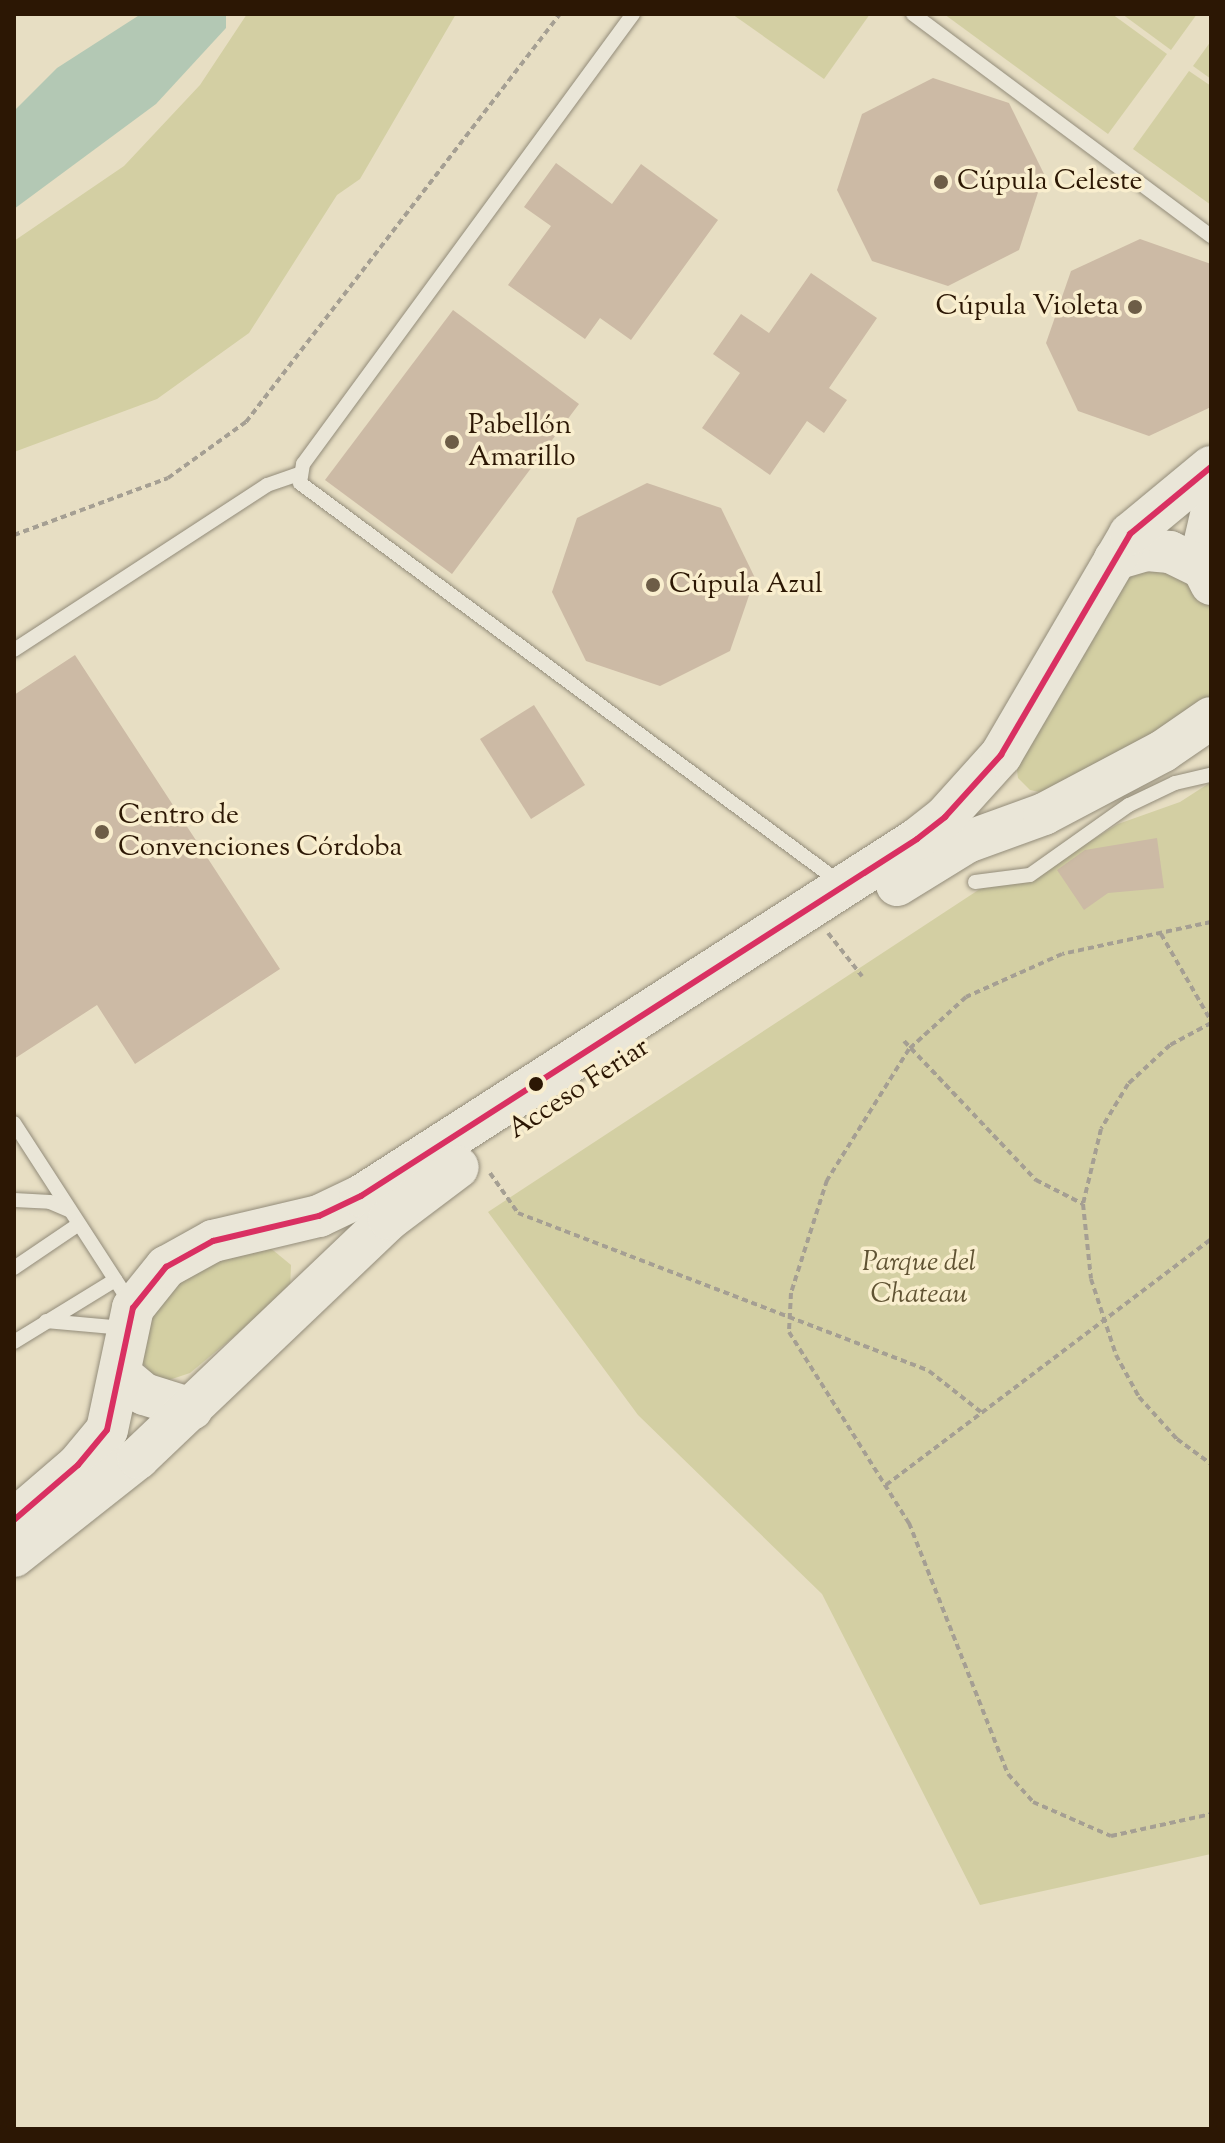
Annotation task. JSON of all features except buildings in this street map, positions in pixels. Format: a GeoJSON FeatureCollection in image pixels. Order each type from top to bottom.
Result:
{"type":"FeatureCollection","features":[{"type":"Feature","properties":{"kind":"main road","name":"Acceso Feriar"},"geometry":{"type":"LineString","coordinates":[[14,1520],[96,1447],[113,1411],[120,1374],[125,1306],[153,1278],[181,1256],[213,1241],[319,1216],[371,1191],[945,817],[1001,755],[1139,523],[1211,467]]}},
{"type":"Feature","properties":{"kind":"main road"},"geometry":{"type":"LineString","coordinates":[[1207,576],[1204,532],[1211,515]]}},
{"type":"Feature","properties":{"kind":"main road"},"geometry":{"type":"LineString","coordinates":[[1115,559],[1136,551],[1170,552],[1207,576]]}},
{"type":"Feature","properties":{"kind":"main road","name":"Acceso Feriar"},"geometry":{"type":"LineString","coordinates":[[14,1556],[192,1409],[412,1199],[477,1154],[967,842],[1044,814],[1163,751],[1211,718]]}},
{"type":"Feature","properties":{"kind":"main road"},"geometry":{"type":"LineString","coordinates":[[1001,755],[1016,795],[1044,814]]}},
{"type":"Feature","properties":{"kind":"main road"},"geometry":{"type":"LineString","coordinates":[[269,1228],[298,1250],[307,1298]]}},
{"type":"Feature","properties":{"kind":"main road"},"geometry":{"type":"LineString","coordinates":[[120,1374],[144,1394],[192,1409]]}},
{"type":"Feature","properties":{"kind":"lane"},"geometry":{"type":"LineString","coordinates":[[14,650],[267,485],[299,474],[633,14]]}},
{"type":"Feature","properties":{"kind":"lane"},"geometry":{"type":"LineString","coordinates":[[913,14],[1211,236]]}},
{"type":"Feature","properties":{"kind":"lane"},"geometry":{"type":"LineString","coordinates":[[299,474],[300,483],[844,885]]}},
{"type":"Feature","properties":{"kind":"lane"},"geometry":{"type":"LineString","coordinates":[[975,882],[1030,875],[1129,805],[1175,783],[1211,775]]}},
{"type":"Feature","properties":{"kind":"lane"},"geometry":{"type":"LineString","coordinates":[[14,1123],[79,1224],[125,1306]]}},
{"type":"Feature","properties":{"kind":"lane"},"geometry":{"type":"LineString","coordinates":[[14,1200],[50,1202],[70,1210]]}},
{"type":"Feature","properties":{"kind":"lane"},"geometry":{"type":"LineString","coordinates":[[14,1268],[79,1224]]}},
{"type":"Feature","properties":{"kind":"lane"},"geometry":{"type":"LineString","coordinates":[[14,1342],[45,1321],[125,1306]]}},
{"type":"Feature","properties":{"kind":"lane"},"geometry":{"type":"LineString","coordinates":[[45,1321],[125,1306]]}},
{"type":"Feature","properties":{"kind":"path"},"geometry":{"type":"LineString","coordinates":[[14,535],[168,478],[246,422],[560,14]]}},
{"type":"Feature","properties":{"kind":"path"},"geometry":{"type":"LineString","coordinates":[[1211,922],[1062,954],[966,997],[909,1049],[827,1180],[791,1293],[789,1332],[909,1523],[1008,1774],[1033,1802],[1111,1836],[1211,1814]]}},
{"type":"Feature","properties":{"kind":"path"},"geometry":{"type":"LineString","coordinates":[[826,931],[862,976]]}},
{"type":"Feature","properties":{"kind":"path"},"geometry":{"type":"LineString","coordinates":[[1161,934],[1211,1022],[1170,1045],[1128,1084],[1101,1129],[1083,1204],[1091,1279],[1102,1320],[1139,1397],[1177,1439],[1211,1464]]}},
{"type":"Feature","properties":{"kind":"path"},"geometry":{"type":"LineString","coordinates":[[904,1041],[1036,1180],[1083,1204]]}},
{"type":"Feature","properties":{"kind":"path"},"geometry":{"type":"LineString","coordinates":[[477,1154],[518,1213],[790,1321],[929,1371],[981,1412]]}},
{"type":"Feature","properties":{"kind":"path"},"geometry":{"type":"LineString","coordinates":[[886,1485],[1211,1239]]}},
{"type":"Feature","properties":{"kind":"green space"},"geometry":{"type":"Polygon","coordinates":[[[247,14],[456,14],[360,179],[337,195],[249,333],[157,399],[14,452],[14,241],[124,166],[200,85],[247,14]]]}},
{"type":"Feature","properties":{"kind":"green space"},"geometry":{"type":"Polygon","coordinates":[[[732,14],[870,14],[824,79],[732,14]]]}},
{"type":"Feature","properties":{"kind":"green space"},"geometry":{"type":"Polygon","coordinates":[[[944,14],[1112,14],[1167,54],[1108,134],[944,14]]]}},
{"type":"Feature","properties":{"kind":"green space"},"geometry":{"type":"Polygon","coordinates":[[[1122,14],[1197,14],[1171,50],[1122,14]]]}},
{"type":"Feature","properties":{"kind":"green space"},"geometry":{"type":"Polygon","coordinates":[[[1211,41],[1211,79],[1193,66],[1211,41]]]}},
{"type":"Feature","properties":{"kind":"green space"},"geometry":{"type":"Polygon","coordinates":[[[1189,71],[1211,86],[1211,205],[1133,149],[1189,71]]]}},
{"type":"Feature","properties":{"kind":"green space"},"geometry":{"type":"Polygon","coordinates":[[[1144,566],[1183,578],[1211,607],[1211,702],[1049,794],[1030,790],[1018,778],[1015,757],[1124,574],[1144,566]]]}},
{"type":"Feature","properties":{"kind":"green space","name":"Parque del Chateau"},"geometry":{"type":"Polygon","coordinates":[[[1211,782],[1211,1854],[980,1905],[822,1594],[638,1415],[488,1212],[986,885],[1058,861],[1118,824],[1180,802],[1211,782]]]}},
{"type":"Feature","properties":{"kind":"green space"},"geometry":{"type":"Polygon","coordinates":[[[268,1246],[291,1265],[290,1290],[190,1373],[169,1380],[153,1376],[142,1362],[140,1332],[196,1263],[268,1246]]]}},
{"type":"Feature","properties":{"kind":"shaded area"},"geometry":{"type":"Polygon","coordinates":[[[141,14],[226,14],[226,28],[156,104],[14,209],[14,111],[57,68],[141,14]]]}},
{"type":"Feature","properties":{"kind":"transit line"},"geometry":{"type":"LineString","coordinates":[[14,1520],[78,1465],[107,1430],[133,1308],[166,1267],[213,1241],[319,1216],[361,1196],[917,839],[945,817],[1001,755],[1130,534],[1211,467]]}},
{"type":"Feature","properties":{"kind":"place","name":"Cúpula Celeste"},"geometry":{"type":"Point","coordinates":[941,182]}},
{"type":"Feature","properties":{"kind":"place","name":"Cúpula Violeta"},"geometry":{"type":"Point","coordinates":[1135,307]}},
{"type":"Feature","properties":{"kind":"place","name":"Pabellón Amarillo"},"geometry":{"type":"Point","coordinates":[452,442]}},
{"type":"Feature","properties":{"kind":"place","name":"Cúpula Azul"},"geometry":{"type":"Point","coordinates":[653,585]}},
{"type":"Feature","properties":{"kind":"place","name":"Centro de Convenciones Córdoba"},"geometry":{"type":"Point","coordinates":[102,832]}}]}
